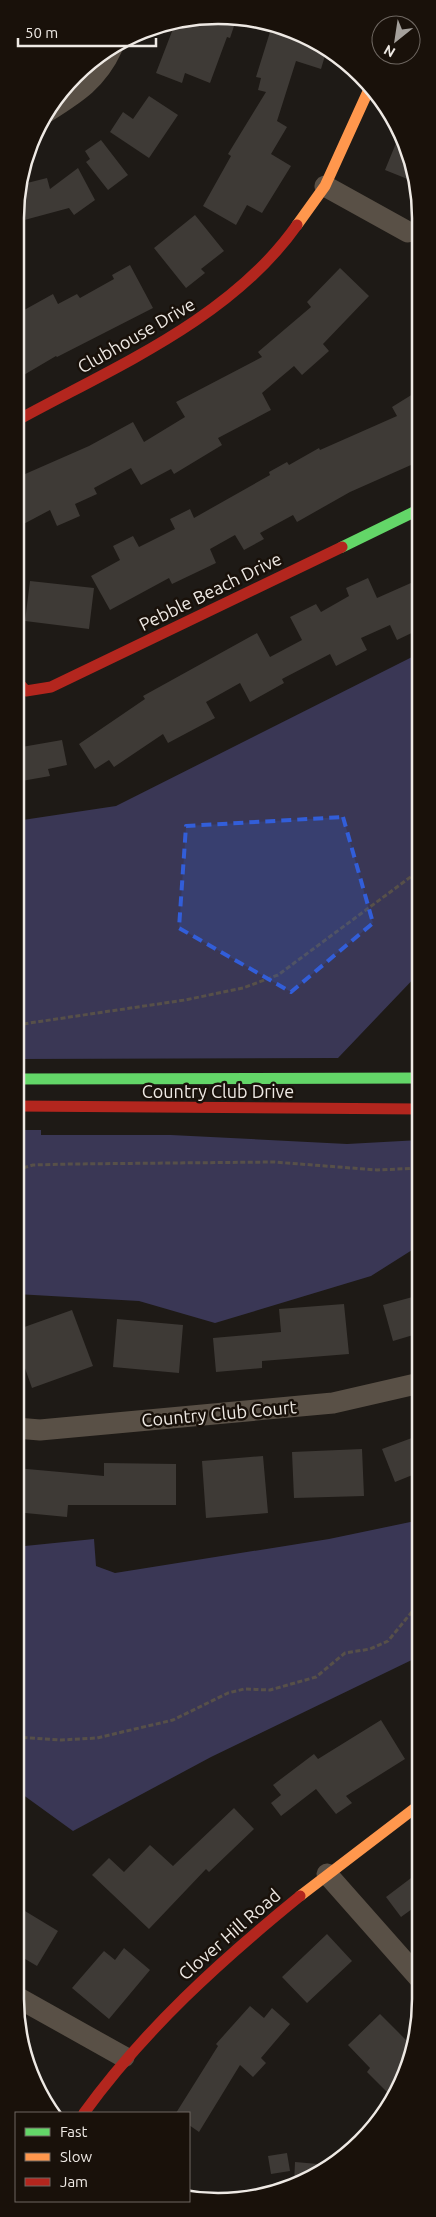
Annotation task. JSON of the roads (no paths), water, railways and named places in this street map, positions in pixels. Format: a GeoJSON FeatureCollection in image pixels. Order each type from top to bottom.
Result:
{"type":"FeatureCollection","features":[{"type":"Feature","properties":{"kind":"street"},"geometry":{"type":"LineString","coordinates":[[64,100],[89,83],[104,66],[108,58]]}},
{"type":"Feature","properties":{"kind":"street","name":"Clubhouse Drive"},"geometry":{"type":"LineString","coordinates":[[24,417],[197,322],[249,281],[287,240],[325,186],[367,94]]}},
{"type":"Feature","properties":{"kind":"street"},"geometry":{"type":"LineString","coordinates":[[325,186],[408,232]]}},
{"type":"Feature","properties":{"kind":"street","name":"Pebble Beach Drive"},"geometry":{"type":"LineString","coordinates":[[24,688],[26,690],[51,687],[412,513]]}},
{"type":"Feature","properties":{"kind":"street","name":"Country Club Drive"},"geometry":{"type":"LineString","coordinates":[[24,1079],[412,1078]]}},
{"type":"Feature","properties":{"kind":"street","name":"Country Club Drive"},"geometry":{"type":"LineString","coordinates":[[24,1106],[412,1109]]}},
{"type":"Feature","properties":{"kind":"street","name":"Country Club Court"},"geometry":{"type":"LineString","coordinates":[[24,1429],[40,1430],[333,1402],[412,1385]]}},
{"type":"Feature","properties":{"kind":"street","name":"Clover Hill Road"},"geometry":{"type":"LineString","coordinates":[[85,2112],[124,2057],[209,1971],[327,1874],[384,1829],[412,1810]]}},
{"type":"Feature","properties":{"kind":"street"},"geometry":{"type":"LineString","coordinates":[[327,1874],[412,1970]]}},
{"type":"Feature","properties":{"kind":"street"},"geometry":{"type":"LineString","coordinates":[[24,2001],[124,2057]]}}]}
